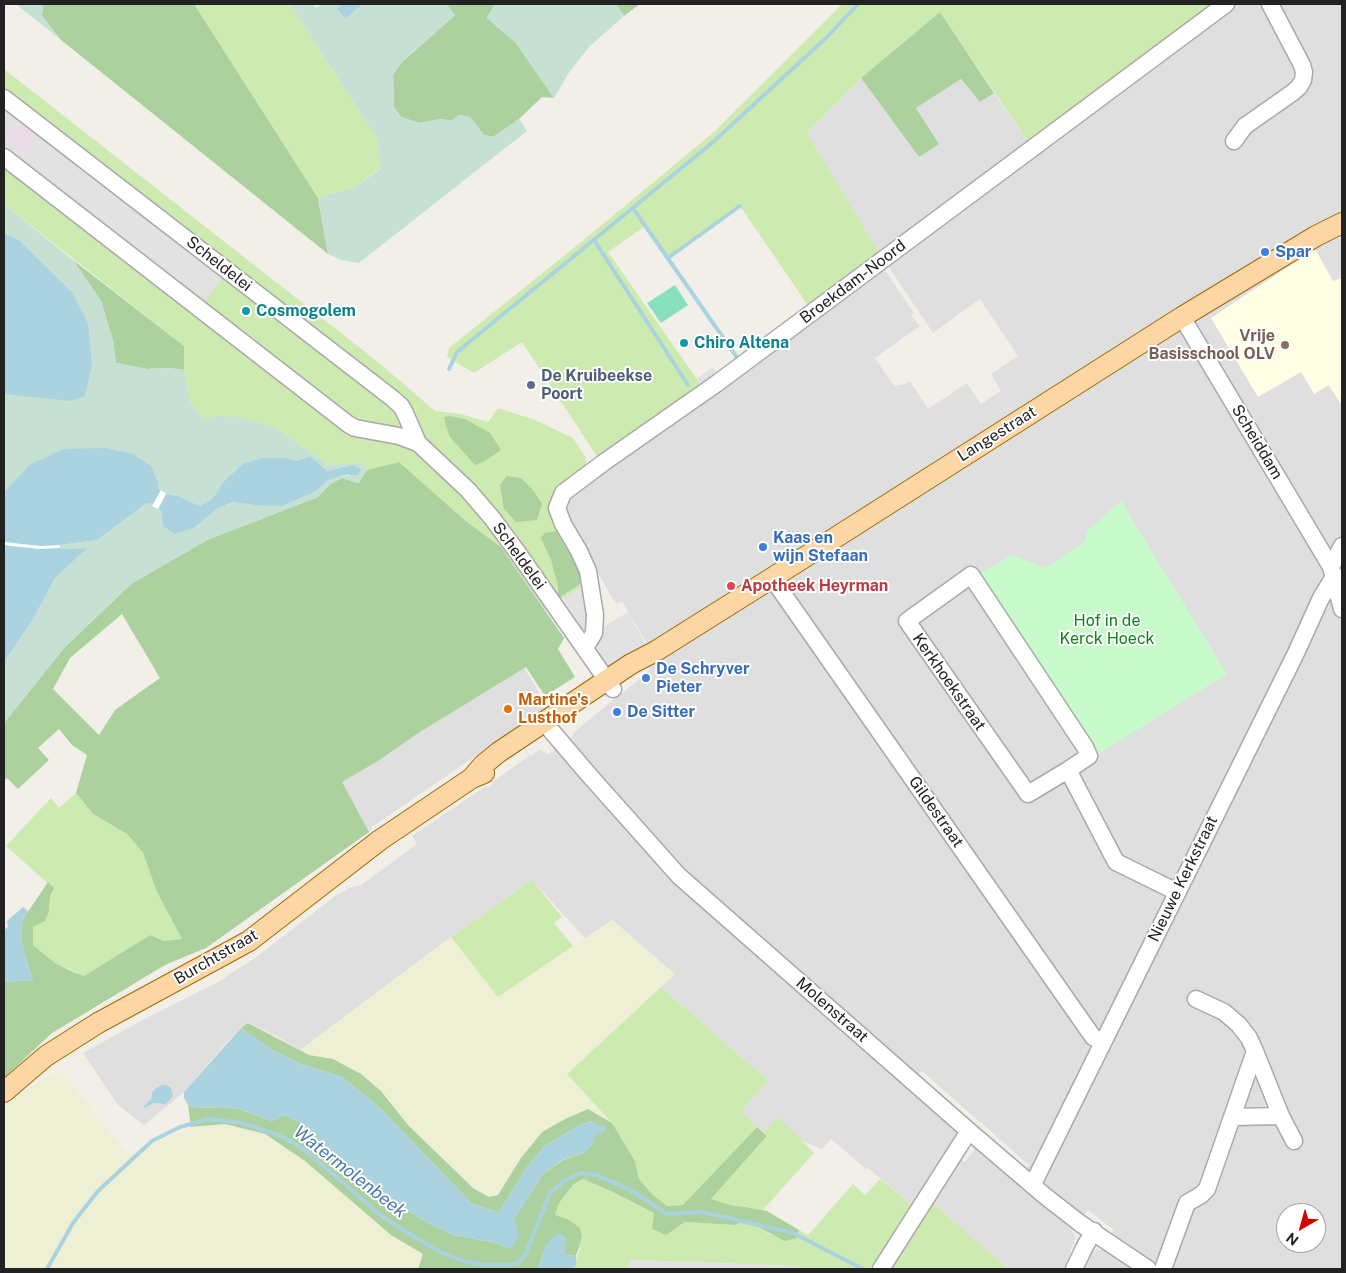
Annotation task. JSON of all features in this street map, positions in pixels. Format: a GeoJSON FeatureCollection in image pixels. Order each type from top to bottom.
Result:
{"type":"FeatureCollection","features":[{"type":"Feature","properties":{"kind":"main road","name":"Langestraat"},"geometry":{"type":"LineString","coordinates":[[547,726],[610,685],[656,651],[1182,317],[1316,236],[1342,223]]}},
{"type":"Feature","properties":{"kind":"main road","name":"Burchtstraat"},"geometry":{"type":"LineString","coordinates":[[4,1092],[46,1056],[98,1023],[249,941],[380,840],[472,778],[483,765],[499,752],[547,726]]}},
{"type":"Feature","properties":{"kind":"street","name":"Broekdam-Noord"},"geometry":{"type":"LineString","coordinates":[[585,648],[594,633],[595,615],[588,572],[579,551],[563,524],[557,508],[563,493],[598,466],[716,384],[1226,4]]}},
{"type":"Feature","properties":{"kind":"street"},"geometry":{"type":"LineString","coordinates":[[1234,141],[1245,126],[1292,93],[1303,80],[1304,72],[1302,65],[1270,4]]}},
{"type":"Feature","properties":{"kind":"street","name":"Scheldelei"},"geometry":{"type":"LineString","coordinates":[[4,98],[392,398],[401,406],[418,443]]}},
{"type":"Feature","properties":{"kind":"street","name":"Scheldelei"},"geometry":{"type":"LineString","coordinates":[[4,157],[348,424],[355,428],[399,436],[418,443],[468,490],[492,518],[610,685]]}},
{"type":"Feature","properties":{"kind":"street","name":"Scheiddam"},"geometry":{"type":"LineString","coordinates":[[1182,317],[1333,571],[1342,609]]}},
{"type":"Feature","properties":{"kind":"street","name":"Nieuwe Kerkstraat"},"geometry":{"type":"LineString","coordinates":[[1033,1184],[1321,598],[1342,546]]}},
{"type":"Feature","properties":{"kind":"street","name":"Kerkhoekstraat"},"geometry":{"type":"LineString","coordinates":[[971,575],[1085,747],[1089,756],[1068,770],[1028,794],[907,620],[971,575]]}},
{"type":"Feature","properties":{"kind":"street","name":"Gildestraat"},"geometry":{"type":"LineString","coordinates":[[772,578],[1093,1037],[1102,1042]]}},
{"type":"Feature","properties":{"kind":"street","name":"Molenstraat"},"geometry":{"type":"LineString","coordinates":[[547,726],[679,876],[969,1131],[1081,1224],[1148,1269]]}},
{"type":"Feature","properties":{"kind":"street"},"geometry":{"type":"LineString","coordinates":[[1068,770],[1116,862],[1177,892]]}},
{"type":"Feature","properties":{"kind":"street"},"geometry":{"type":"LineString","coordinates":[[1196,998],[1224,1012],[1239,1024],[1249,1038],[1281,1116],[1294,1141]]}},
{"type":"Feature","properties":{"kind":"street"},"geometry":{"type":"LineString","coordinates":[[1163,1269],[1187,1203],[1201,1196],[1207,1189],[1254,1051]]}},
{"type":"Feature","properties":{"kind":"street"},"geometry":{"type":"LineString","coordinates":[[1232,1117],[1281,1116]]}},
{"type":"Feature","properties":{"kind":"street"},"geometry":{"type":"LineString","coordinates":[[881,1269],[969,1131]]}},
{"type":"Feature","properties":{"kind":"street"},"geometry":{"type":"LineString","coordinates":[[1074,1269],[1094,1231]]}},
{"type":"Feature","properties":{"kind":"shaded area"},"geometry":{"type":"Polygon","coordinates":[[[11,4],[43,4],[42,16],[61,40],[17,5],[11,4]]]}},
{"type":"Feature","properties":{"kind":"shaded area"},"geometry":{"type":"Polygon","coordinates":[[[290,4],[313,4],[316,8],[322,4],[343,4],[338,8],[345,19],[363,4],[446,4],[455,15],[401,63],[393,75],[394,107],[401,117],[419,123],[441,119],[451,121],[459,115],[470,117],[484,135],[493,137],[519,119],[527,131],[359,263],[341,260],[328,254],[318,198],[355,187],[380,169],[378,140],[290,4]]]}},
{"type":"Feature","properties":{"kind":"shaded area"},"geometry":{"type":"Polygon","coordinates":[[[495,4],[616,4],[624,16],[589,47],[568,74],[554,98],[516,43],[487,18],[495,4]]]}},
{"type":"Feature","properties":{"kind":"shaded area"},"geometry":{"type":"Polygon","coordinates":[[[1217,4],[1342,4],[1342,1269],[1083,1269],[1091,1252],[1097,1249],[1100,1251],[1114,1230],[1088,1210],[1072,1231],[1076,1237],[1064,1269],[1008,1269],[932,1202],[959,1159],[965,1162],[976,1147],[1016,1181],[1029,1165],[922,1071],[907,1085],[961,1133],[913,1206],[831,1139],[822,1149],[767,1128],[763,1132],[740,1112],[768,1080],[661,987],[674,974],[612,920],[586,939],[532,880],[451,937],[300,1050],[249,1023],[226,1043],[184,1092],[144,1125],[118,1105],[83,1053],[218,982],[255,958],[334,897],[349,888],[361,885],[417,844],[412,836],[486,786],[488,788],[492,785],[491,783],[529,756],[512,731],[372,827],[369,832],[341,782],[378,761],[521,663],[548,707],[513,730],[530,756],[539,750],[549,754],[649,671],[648,645],[622,601],[616,604],[564,515],[568,498],[694,411],[884,269],[914,313],[911,315],[920,326],[875,358],[894,386],[906,384],[910,381],[928,409],[967,383],[981,404],[1001,391],[991,374],[1018,356],[980,299],[933,333],[880,254],[807,133],[861,78],[919,157],[939,143],[916,108],[961,79],[980,102],[994,93],[1031,146],[1217,4]]]}},
{"type":"Feature","properties":{"kind":"shaded area"},"geometry":{"type":"Polygon","coordinates":[[[4,93],[231,268],[196,312],[4,163],[4,93]],[[19,123],[6,140],[24,154],[36,137],[19,123]]]}},
{"type":"Feature","properties":{"kind":"shaded area"},"geometry":{"type":"Polygon","coordinates":[[[19,123],[37,137],[24,154],[6,140],[19,123]]]}},
{"type":"Feature","properties":{"kind":"shaded area"},"geometry":{"type":"Polygon","coordinates":[[[4,204],[73,260],[101,301],[113,341],[116,363],[147,369],[169,368],[184,370],[191,403],[205,420],[215,416],[239,417],[277,428],[328,465],[361,463],[367,470],[359,483],[342,478],[330,484],[318,497],[207,540],[131,584],[64,648],[4,723],[4,662],[32,621],[55,578],[86,548],[60,549],[60,545],[97,540],[147,503],[156,504],[161,510],[163,526],[195,527],[217,509],[234,502],[255,505],[316,491],[327,481],[342,475],[349,476],[352,465],[327,471],[310,456],[297,461],[287,458],[263,458],[244,463],[225,480],[213,498],[200,506],[178,496],[166,494],[159,490],[158,483],[28,466],[4,492],[4,394],[31,396],[72,292],[19,240],[4,233],[4,204]]]}},
{"type":"Feature","properties":{"kind":"shaded area","name":"Vrije Basisschool OLV"},"geometry":{"type":"Polygon","coordinates":[[[1315,249],[1333,281],[1342,278],[1342,406],[1329,385],[1314,394],[1301,372],[1258,397],[1211,318],[1315,249]]]}},
{"type":"Feature","properties":{"kind":"shaded area"},"geometry":{"type":"Polygon","coordinates":[[[712,367],[718,374],[703,387],[697,379],[712,367]]]}},
{"type":"Feature","properties":{"kind":"shaded area"},"geometry":{"type":"Polygon","coordinates":[[[587,583],[591,623],[585,633],[563,598],[587,583]]]}},
{"type":"Feature","properties":{"kind":"shaded area"},"geometry":{"type":"Polygon","coordinates":[[[628,612],[646,645],[615,667],[607,666],[598,657],[597,631],[628,612]]]}},
{"type":"Feature","properties":{"kind":"shaded area"},"geometry":{"type":"Polygon","coordinates":[[[612,920],[675,974],[567,1074],[612,1123],[588,1109],[542,1132],[497,1195],[489,1197],[473,1188],[408,1125],[381,1091],[333,1059],[309,1055],[300,1050],[451,937],[498,997],[612,920]]]}},
{"type":"Feature","properties":{"kind":"shaded area"},"geometry":{"type":"Polygon","coordinates":[[[59,1069],[129,1155],[191,1127],[225,1124],[265,1135],[305,1161],[391,1235],[424,1254],[418,1269],[4,1269],[4,1104],[59,1069]]]}},
{"type":"Feature","properties":{"kind":"shaded area"},"geometry":{"type":"Polygon","coordinates":[[[631,1260],[794,1266],[808,1269],[627,1269],[631,1260]]]}},
{"type":"Feature","properties":{"kind":"green space"},"geometry":{"type":"Polygon","coordinates":[[[43,4],[194,4],[318,198],[328,254],[61,40],[42,16],[43,4]]]}},
{"type":"Feature","properties":{"kind":"green space"},"geometry":{"type":"Polygon","coordinates":[[[194,4],[290,4],[378,140],[380,168],[355,187],[318,198],[194,4]]]}},
{"type":"Feature","properties":{"kind":"green space"},"geometry":{"type":"Polygon","coordinates":[[[446,4],[495,4],[487,18],[516,43],[554,98],[542,97],[519,119],[493,137],[484,135],[470,117],[459,115],[451,121],[441,119],[419,123],[401,117],[394,107],[393,75],[401,63],[455,15],[446,4]]]}},
{"type":"Feature","properties":{"kind":"green space"},"geometry":{"type":"Polygon","coordinates":[[[616,4],[640,4],[624,16],[616,4]]]}},
{"type":"Feature","properties":{"kind":"green space"},"geometry":{"type":"Polygon","coordinates":[[[842,4],[1217,4],[1031,146],[940,12],[861,78],[807,133],[880,254],[809,307],[740,206],[666,259],[644,227],[608,252],[701,385],[598,458],[522,342],[474,373],[447,357],[449,348],[585,239],[715,131],[842,4]]]}},
{"type":"Feature","properties":{"kind":"green space"},"geometry":{"type":"Polygon","coordinates":[[[940,12],[994,93],[980,102],[961,79],[916,108],[939,144],[919,157],[861,78],[940,12]]]}},
{"type":"Feature","properties":{"kind":"green space"},"geometry":{"type":"Polygon","coordinates":[[[4,69],[378,362],[435,411],[461,414],[488,422],[498,408],[535,420],[573,438],[586,458],[586,464],[583,473],[560,491],[587,583],[545,610],[501,547],[467,522],[399,462],[367,470],[361,463],[328,465],[277,428],[205,420],[191,403],[184,370],[184,346],[4,204],[4,163],[196,312],[4,93],[4,69]]]}},
{"type":"Feature","properties":{"kind":"green space"},"geometry":{"type":"Polygon","coordinates":[[[73,260],[184,346],[184,370],[169,368],[147,369],[116,363],[113,341],[101,301],[73,260]]]}},
{"type":"Feature","properties":{"kind":"green space"},"geometry":{"type":"Polygon","coordinates":[[[675,285],[688,305],[661,323],[647,303],[675,285]]]}},
{"type":"Feature","properties":{"kind":"green space"},"geometry":{"type":"Polygon","coordinates":[[[450,416],[465,419],[490,433],[501,450],[485,461],[475,465],[450,437],[444,417],[450,416]]]}},
{"type":"Feature","properties":{"kind":"green space"},"geometry":{"type":"Polygon","coordinates":[[[399,462],[467,522],[501,547],[564,638],[558,649],[575,677],[545,696],[526,667],[342,782],[369,832],[206,948],[165,965],[52,1033],[4,1078],[4,982],[33,980],[23,949],[21,935],[23,919],[48,882],[54,888],[50,896],[49,911],[45,921],[33,927],[33,945],[55,963],[71,971],[84,976],[150,935],[164,941],[182,939],[157,892],[143,853],[127,834],[93,814],[76,793],[87,755],[72,745],[59,729],[38,748],[49,760],[18,789],[7,778],[4,781],[4,723],[64,648],[131,584],[207,540],[318,497],[330,484],[342,478],[358,483],[367,470],[399,462]],[[122,614],[70,658],[53,689],[99,735],[115,710],[160,678],[122,614]]]}},
{"type":"Feature","properties":{"kind":"green space"},"geometry":{"type":"Polygon","coordinates":[[[507,476],[521,478],[533,490],[542,504],[537,520],[516,522],[504,509],[500,485],[507,476]]]}},
{"type":"Feature","properties":{"kind":"green space","name":"Hof in de Kerck Hoeck"},"geometry":{"type":"Polygon","coordinates":[[[1121,501],[1227,674],[1095,756],[977,575],[1012,555],[1046,568],[1085,541],[1087,531],[1121,501]]]}},
{"type":"Feature","properties":{"kind":"green space"},"geometry":{"type":"Polygon","coordinates":[[[556,531],[581,572],[580,584],[560,597],[558,596],[558,585],[551,560],[541,538],[545,533],[556,531]]]}},
{"type":"Feature","properties":{"kind":"green space"},"geometry":{"type":"Polygon","coordinates":[[[76,793],[93,814],[127,834],[143,853],[157,892],[182,939],[164,941],[150,935],[84,976],[55,963],[33,945],[33,927],[49,911],[50,896],[53,888],[6,846],[51,798],[59,808],[76,793]]]}},
{"type":"Feature","properties":{"kind":"green space"},"geometry":{"type":"Polygon","coordinates":[[[532,880],[562,917],[554,923],[573,946],[498,997],[451,937],[532,880]]]}},
{"type":"Feature","properties":{"kind":"green space"},"geometry":{"type":"Polygon","coordinates":[[[661,987],[768,1080],[741,1112],[757,1127],[683,1205],[667,1206],[653,1195],[639,1179],[635,1161],[612,1123],[567,1074],[661,987]]]}},
{"type":"Feature","properties":{"kind":"green space"},"geometry":{"type":"Polygon","coordinates":[[[248,1023],[309,1055],[333,1059],[361,1074],[381,1091],[408,1125],[473,1188],[489,1197],[498,1195],[521,1158],[542,1132],[588,1109],[612,1123],[635,1161],[639,1179],[653,1195],[667,1206],[683,1205],[757,1127],[767,1136],[711,1199],[734,1206],[767,1211],[799,1230],[797,1238],[785,1241],[746,1221],[735,1225],[685,1222],[666,1235],[652,1229],[654,1213],[583,1179],[574,1184],[559,1203],[555,1215],[569,1220],[580,1228],[582,1237],[576,1256],[565,1255],[546,1245],[538,1269],[418,1269],[423,1254],[391,1235],[305,1161],[265,1134],[225,1124],[191,1127],[188,1105],[197,1108],[221,1107],[239,1109],[272,1121],[285,1115],[300,1123],[367,1178],[371,1191],[384,1201],[394,1202],[428,1223],[454,1235],[492,1242],[508,1248],[514,1219],[543,1174],[563,1160],[584,1153],[592,1144],[597,1125],[591,1121],[576,1127],[545,1146],[527,1167],[499,1213],[471,1203],[379,1107],[342,1077],[301,1064],[272,1050],[241,1028],[248,1023]]]}},
{"type":"Feature","properties":{"kind":"green space"},"geometry":{"type":"Polygon","coordinates":[[[778,1117],[814,1153],[763,1210],[734,1206],[711,1199],[767,1136],[763,1132],[778,1117]]]}},
{"type":"Feature","properties":{"kind":"green space"},"geometry":{"type":"Polygon","coordinates":[[[583,1179],[654,1213],[677,1228],[685,1222],[735,1225],[746,1221],[771,1235],[796,1237],[799,1230],[808,1235],[853,1184],[865,1195],[880,1179],[913,1206],[870,1269],[808,1269],[794,1266],[631,1260],[627,1269],[573,1269],[580,1248],[554,1216],[559,1203],[574,1184],[583,1179]]]}},
{"type":"Feature","properties":{"kind":"green space"},"geometry":{"type":"Polygon","coordinates":[[[932,1202],[1008,1269],[890,1269],[932,1202]]]}},
{"type":"Feature","properties":{"kind":"water"},"geometry":{"type":"Polygon","coordinates":[[[343,4],[363,4],[345,19],[337,8],[343,4]]]}},
{"type":"Feature","properties":{"kind":"water"},"geometry":{"type":"Polygon","coordinates":[[[4,233],[19,240],[72,292],[88,323],[92,365],[85,396],[70,401],[4,394],[4,233]]]}},
{"type":"Feature","properties":{"kind":"water"},"geometry":{"type":"Polygon","coordinates":[[[105,448],[133,454],[151,466],[159,490],[200,506],[213,498],[225,480],[244,463],[263,458],[287,458],[297,461],[310,456],[327,471],[352,465],[361,469],[358,475],[342,475],[327,481],[316,491],[282,506],[233,502],[217,509],[195,527],[175,534],[163,526],[161,511],[156,504],[147,503],[97,540],[60,545],[61,549],[87,548],[55,578],[32,621],[4,662],[4,492],[28,466],[63,449],[105,448]]]}},
{"type":"Feature","properties":{"kind":"water"},"geometry":{"type":"Polygon","coordinates":[[[23,907],[28,911],[23,919],[21,935],[23,949],[33,980],[4,982],[4,930],[8,927],[7,921],[23,907]]]}},
{"type":"Feature","properties":{"kind":"water"},"geometry":{"type":"Polygon","coordinates":[[[241,1028],[272,1050],[301,1064],[342,1077],[379,1107],[471,1203],[499,1213],[527,1167],[545,1146],[576,1127],[591,1121],[598,1125],[605,1125],[606,1131],[595,1136],[592,1144],[584,1153],[562,1160],[543,1174],[514,1219],[519,1236],[513,1247],[508,1248],[492,1242],[454,1235],[428,1223],[394,1202],[384,1201],[371,1191],[367,1178],[340,1157],[333,1159],[325,1154],[327,1146],[300,1123],[285,1115],[272,1121],[239,1109],[221,1107],[197,1108],[188,1105],[184,1098],[184,1092],[241,1028]]]}},
{"type":"Feature","properties":{"kind":"water"},"geometry":{"type":"Polygon","coordinates":[[[162,1085],[167,1085],[171,1088],[173,1096],[166,1104],[153,1103],[145,1108],[144,1106],[151,1099],[152,1093],[162,1085]]]}},
{"type":"Feature","properties":{"kind":"water"},"geometry":{"type":"Polygon","coordinates":[[[558,1234],[566,1238],[565,1255],[576,1256],[576,1265],[573,1269],[538,1269],[546,1245],[558,1234]]]}},
{"type":"Feature","properties":{"kind":"pier"},"geometry":{"type":"Polygon","coordinates":[[[161,490],[166,494],[158,509],[152,506],[161,490]]]}},
{"type":"Feature","properties":{"kind":"pier"},"geometry":{"type":"Polygon","coordinates":[[[4,542],[40,546],[60,545],[60,548],[40,549],[11,546],[4,545],[4,542]]]}},
{"type":"Feature","properties":{"kind":"waterway"},"geometry":{"type":"LineString","coordinates":[[449,369],[457,352],[712,143],[826,38],[858,4]]}},
{"type":"Feature","properties":{"kind":"waterway"},"geometry":{"type":"LineString","coordinates":[[668,258],[740,206]]}},
{"type":"Feature","properties":{"kind":"waterway"},"geometry":{"type":"LineString","coordinates":[[635,211],[738,359]]}},
{"type":"Feature","properties":{"kind":"waterway"},"geometry":{"type":"LineString","coordinates":[[594,240],[688,385]]}},
{"type":"Feature","properties":{"kind":"waterway","name":"Watermolenbeek"},"geometry":{"type":"LineString","coordinates":[[47,1269],[73,1223],[98,1191],[152,1141],[180,1127],[208,1119],[242,1123],[281,1136],[306,1151],[384,1218],[438,1251],[466,1262],[484,1265],[519,1263],[526,1253],[550,1193],[564,1181],[580,1173],[596,1175],[629,1189],[667,1214],[702,1212],[793,1233],[863,1269]]}},
{"type":"Feature","properties":{"kind":"place","name":"Spar"},"geometry":{"type":"Point","coordinates":[1265,252]}},
{"type":"Feature","properties":{"kind":"place","name":"Cosmogolem"},"geometry":{"type":"Point","coordinates":[246,311]}},
{"type":"Feature","properties":{"kind":"place","name":"Chiro Altena"},"geometry":{"type":"Point","coordinates":[684,343]}},
{"type":"Feature","properties":{"kind":"place","name":"Vrije Basisschool OLV"},"geometry":{"type":"Point","coordinates":[1285,345]}},
{"type":"Feature","properties":{"kind":"place","name":"De Kruibeekse Poort"},"geometry":{"type":"Point","coordinates":[531,385]}},
{"type":"Feature","properties":{"kind":"place","name":"Kaas en wijn Stefaan"},"geometry":{"type":"Point","coordinates":[763,547]}},
{"type":"Feature","properties":{"kind":"place","name":"Apotheek Heyrman"},"geometry":{"type":"Point","coordinates":[731,586]}},
{"type":"Feature","properties":{"kind":"place","name":"De Schryver Pieter"},"geometry":{"type":"Point","coordinates":[646,678]}},
{"type":"Feature","properties":{"kind":"place","name":"Martine's Lusthof"},"geometry":{"type":"Point","coordinates":[508,709]}},
{"type":"Feature","properties":{"kind":"place","name":"De Sitter"},"geometry":{"type":"Point","coordinates":[617,712]}}]}
